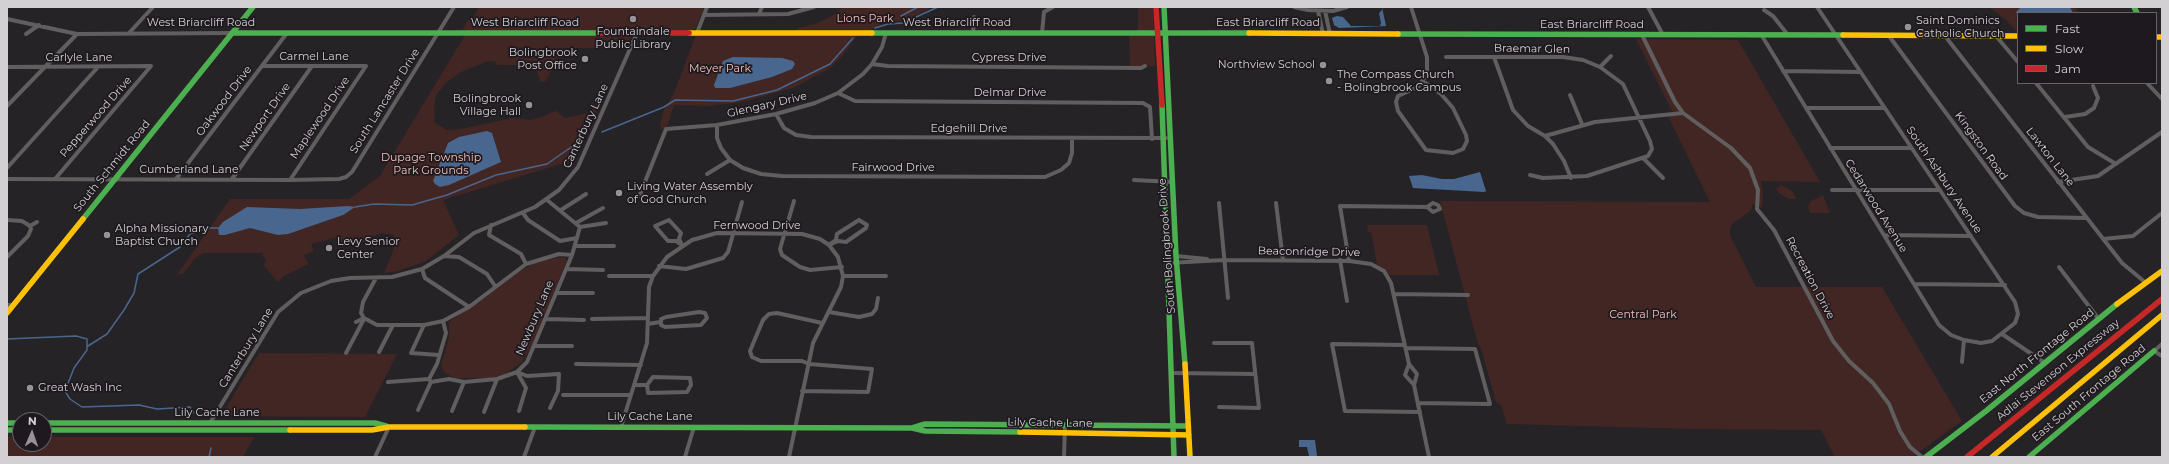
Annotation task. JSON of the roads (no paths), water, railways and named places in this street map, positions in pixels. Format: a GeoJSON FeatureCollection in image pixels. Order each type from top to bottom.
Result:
{"type":"FeatureCollection","features":[{"type":"Feature","properties":{"kind":"main road","name":"South Schmidt Road"},"geometry":{"type":"LineString","coordinates":[[7,313],[10,305],[253,7]]}},
{"type":"Feature","properties":{"kind":"main road","name":"South Bolingbrook Drive"},"geometry":{"type":"LineString","coordinates":[[1156,7],[1164,138],[1164,182],[1174,457]]}},
{"type":"Feature","properties":{"kind":"main road","name":"South Bolingbrook Drive"},"geometry":{"type":"LineString","coordinates":[[1164,7],[1176,256],[1186,374],[1190,457]]}},
{"type":"Feature","properties":{"kind":"main road","name":"West Briarcliff Road"},"geometry":{"type":"LineString","coordinates":[[232,33],[1165,33]]}},
{"type":"Feature","properties":{"kind":"main road","name":"East Briarcliff Road"},"geometry":{"type":"LineString","coordinates":[[1165,33],[2017,36]]}},
{"type":"Feature","properties":{"kind":"main road","name":"East North Frontage Road"},"geometry":{"type":"LineString","coordinates":[[1926,457],[2045,363],[2098,318],[2162,271]]}},
{"type":"Feature","properties":{"kind":"main road","name":"Adlai Stevenson Expressway"},"geometry":{"type":"LineString","coordinates":[[1967,457],[2162,298]]}},
{"type":"Feature","properties":{"kind":"main road"},"geometry":{"type":"LineString","coordinates":[[1992,457],[2162,315]]}},
{"type":"Feature","properties":{"kind":"main road","name":"East South Frontage Road"},"geometry":{"type":"LineString","coordinates":[[2029,457],[2154,351]]}},
{"type":"Feature","properties":{"kind":"main road","name":"Lily Cache Lane"},"geometry":{"type":"LineString","coordinates":[[52,423],[375,423],[389,427]]}},
{"type":"Feature","properties":{"kind":"main road"},"geometry":{"type":"LineString","coordinates":[[206,430],[210,423]]}},
{"type":"Feature","properties":{"kind":"main road","name":"Lily Cache Lane"},"geometry":{"type":"LineString","coordinates":[[912,428],[925,424],[1188,426]]}},
{"type":"Feature","properties":{"kind":"main road","name":"Lily Cache Lane"},"geometry":{"type":"LineString","coordinates":[[52,430],[372,430],[389,427],[796,427],[912,428],[925,431],[1189,435]]}},
{"type":"Feature","properties":{"kind":"street"},"geometry":{"type":"LineString","coordinates":[[129,33],[153,7]]}},
{"type":"Feature","properties":{"kind":"street","name":"South Lancaster Drive"},"geometry":{"type":"LineString","coordinates":[[346,177],[352,172],[454,7]]}},
{"type":"Feature","properties":{"kind":"street"},"geometry":{"type":"LineString","coordinates":[[697,33],[707,7]]}},
{"type":"Feature","properties":{"kind":"street"},"geometry":{"type":"LineString","coordinates":[[759,14],[762,7]]}},
{"type":"Feature","properties":{"kind":"street"},"geometry":{"type":"LineString","coordinates":[[704,15],[788,14],[804,11],[814,7]]}},
{"type":"Feature","properties":{"kind":"street"},"geometry":{"type":"LineString","coordinates":[[1042,33],[1044,12],[1053,7]]}},
{"type":"Feature","properties":{"kind":"street"},"geometry":{"type":"LineString","coordinates":[[1294,7],[1302,10],[1325,11],[1338,10],[1347,7]]}},
{"type":"Feature","properties":{"kind":"street"},"geometry":{"type":"LineString","coordinates":[[1411,7],[1427,57],[1427,74],[1418,87],[1401,94],[1397,98],[1396,103],[1400,116],[1426,150],[1453,153],[1463,149],[1467,142],[1466,135],[1453,108],[1441,94],[1423,81]]}},
{"type":"Feature","properties":{"kind":"street"},"geometry":{"type":"LineString","coordinates":[[1648,7],[1663,35]]}},
{"type":"Feature","properties":{"kind":"street","name":"South Ashbury Avenue"},"geometry":{"type":"LineString","coordinates":[[1817,7],[1835,36],[2016,302],[2018,314],[2015,323],[2002,334]]}},
{"type":"Feature","properties":{"kind":"street"},"geometry":{"type":"LineString","coordinates":[[1318,10],[1323,34]]}},
{"type":"Feature","properties":{"kind":"street"},"geometry":{"type":"LineString","coordinates":[[1764,10],[1773,16],[1788,36]]}},
{"type":"Feature","properties":{"kind":"street"},"geometry":{"type":"LineString","coordinates":[[1325,11],[1330,34]]}},
{"type":"Feature","properties":{"kind":"street"},"geometry":{"type":"LineString","coordinates":[[973,33],[974,17]]}},
{"type":"Feature","properties":{"kind":"street","name":"West Briarcliff Road"},"geometry":{"type":"LineString","coordinates":[[7,19],[77,34],[232,33]]}},
{"type":"Feature","properties":{"kind":"street"},"geometry":{"type":"LineString","coordinates":[[26,34],[39,25]]}},
{"type":"Feature","properties":{"kind":"street","name":"Oakwood Drive"},"geometry":{"type":"LineString","coordinates":[[176,179],[286,33]]}},
{"type":"Feature","properties":{"kind":"street","name":"Canterbury Lane"},"geometry":{"type":"LineString","coordinates":[[210,423],[278,312],[301,293],[331,281],[350,278],[376,278],[408,274],[422,269],[444,256],[474,233],[523,213],[547,200],[570,180],[578,167],[637,33]]}},
{"type":"Feature","properties":{"kind":"street","name":"Glengary Drive"},"geometry":{"type":"LineString","coordinates":[[639,198],[666,129],[717,125],[776,114],[815,103],[838,93],[863,74],[872,64],[882,47],[886,33]]}},
{"type":"Feature","properties":{"kind":"street"},"geometry":{"type":"LineString","coordinates":[[7,106],[77,34]]}},
{"type":"Feature","properties":{"kind":"street"},"geometry":{"type":"LineString","coordinates":[[1642,35],[1675,102],[1683,113]]}},
{"type":"Feature","properties":{"kind":"street","name":"Cedarwood Avenue"},"geometry":{"type":"LineString","coordinates":[[1762,36],[1939,325],[1951,335],[1964,340],[1988,343],[2002,334]]}},
{"type":"Feature","properties":{"kind":"street","name":"Kingston Road"},"geometry":{"type":"LineString","coordinates":[[1889,36],[2015,206],[2024,213],[2038,217],[2086,218]]}},
{"type":"Feature","properties":{"kind":"street","name":"Lawton Lane"},"geometry":{"type":"LineString","coordinates":[[1945,36],[2103,240],[2125,267],[2146,283]]}},
{"type":"Feature","properties":{"kind":"street"},"geometry":{"type":"LineString","coordinates":[[1996,36],[2017,61]]}},
{"type":"Feature","properties":{"kind":"street"},"geometry":{"type":"LineString","coordinates":[[1494,56],[1513,110],[1528,126],[1545,136],[1560,154],[1570,178]]}},
{"type":"Feature","properties":{"kind":"street"},"geometry":{"type":"LineString","coordinates":[[1600,67],[1611,56]]}},
{"type":"Feature","properties":{"kind":"street","name":"Braemar Glen"},"geometry":{"type":"LineString","coordinates":[[1446,57],[1563,57],[1582,60],[1600,67],[1623,84],[1639,117],[1652,149],[1648,156],[1643,158]]}},
{"type":"Feature","properties":{"kind":"street","name":"Cypress Drive"},"geometry":{"type":"LineString","coordinates":[[872,64],[888,66],[1141,68],[1145,66]]}},
{"type":"Feature","properties":{"kind":"street","name":"Carlyle Lane"},"geometry":{"type":"LineString","coordinates":[[7,67],[152,66]]}},
{"type":"Feature","properties":{"kind":"street","name":"Pepperwood Drive"},"geometry":{"type":"LineString","coordinates":[[55,179],[152,66]]}},
{"type":"Feature","properties":{"kind":"street","name":"Carmel Lane"},"geometry":{"type":"LineString","coordinates":[[262,66],[366,66]]}},
{"type":"Feature","properties":{"kind":"street","name":"Newport Drive"},"geometry":{"type":"LineString","coordinates":[[232,179],[312,66]]}},
{"type":"Feature","properties":{"kind":"street","name":"Maplewood Drive"},"geometry":{"type":"LineString","coordinates":[[290,180],[366,66]]}},
{"type":"Feature","properties":{"kind":"street"},"geometry":{"type":"LineString","coordinates":[[7,168],[98,67]]}},
{"type":"Feature","properties":{"kind":"street"},"geometry":{"type":"LineString","coordinates":[[1783,71],[1860,72]]}},
{"type":"Feature","properties":{"kind":"street"},"geometry":{"type":"LineString","coordinates":[[2037,84],[2088,147],[2116,164]]}},
{"type":"Feature","properties":{"kind":"street"},"geometry":{"type":"LineString","coordinates":[[2148,84],[2162,99]]}},
{"type":"Feature","properties":{"kind":"street"},"geometry":{"type":"LineString","coordinates":[[2064,117],[2085,114],[2094,108],[2098,98],[2094,86]]}},
{"type":"Feature","properties":{"kind":"street","name":"Delmar Drive"},"geometry":{"type":"LineString","coordinates":[[838,93],[855,101],[1143,103],[1150,107],[1152,139]]}},
{"type":"Feature","properties":{"kind":"street"},"geometry":{"type":"LineString","coordinates":[[1570,95],[1582,124]]}},
{"type":"Feature","properties":{"kind":"street"},"geometry":{"type":"LineString","coordinates":[[1806,108],[1884,108]]}},
{"type":"Feature","properties":{"kind":"street"},"geometry":{"type":"LineString","coordinates":[[1545,136],[1582,124],[1683,113]]}},
{"type":"Feature","properties":{"kind":"street","name":"Recreation Drive"},"geometry":{"type":"LineString","coordinates":[[1683,113],[1731,148],[1750,168],[1758,190],[1757,209],[1774,230],[1833,341],[1849,361],[1874,383],[1889,404],[1900,431],[1910,447],[1922,457]]}},
{"type":"Feature","properties":{"kind":"street","name":"Edgehill Drive"},"geometry":{"type":"LineString","coordinates":[[776,114],[784,128],[796,135],[811,137],[1072,139],[1171,138]]}},
{"type":"Feature","properties":{"kind":"street","name":"Fairwood Drive"},"geometry":{"type":"LineString","coordinates":[[717,125],[717,138],[721,148],[730,160],[743,168],[761,174],[775,176],[1040,178],[1057,173],[1067,165],[1072,156],[1072,139]]}},
{"type":"Feature","properties":{"kind":"street"},"geometry":{"type":"LineString","coordinates":[[2058,182],[2098,176],[2162,132]]}},
{"type":"Feature","properties":{"kind":"street"},"geometry":{"type":"LineString","coordinates":[[1830,148],[1911,148]]}},
{"type":"Feature","properties":{"kind":"street"},"geometry":{"type":"LineString","coordinates":[[1530,175],[1543,178],[1570,178],[1601,173],[1643,158],[1664,178]]}},
{"type":"Feature","properties":{"kind":"street"},"geometry":{"type":"LineString","coordinates":[[707,174],[730,160]]}},
{"type":"Feature","properties":{"kind":"street","name":"Cumberland Lane"},"geometry":{"type":"LineString","coordinates":[[7,179],[290,180],[339,179],[346,177]]}},
{"type":"Feature","properties":{"kind":"street"},"geometry":{"type":"LineString","coordinates":[[1134,180],[1173,182]]}},
{"type":"Feature","properties":{"kind":"street"},"geometry":{"type":"LineString","coordinates":[[1832,190],[1940,190]]}},
{"type":"Feature","properties":{"kind":"street"},"geometry":{"type":"LineString","coordinates":[[561,210],[586,194]]}},
{"type":"Feature","properties":{"kind":"street"},"geometry":{"type":"LineString","coordinates":[[547,200],[580,227],[606,223]]}},
{"type":"Feature","properties":{"kind":"street"},"geometry":{"type":"LineString","coordinates":[[794,201],[780,249],[782,254],[800,267],[810,270],[842,267]]}},
{"type":"Feature","properties":{"kind":"street"},"geometry":{"type":"LineString","coordinates":[[659,266],[686,269],[723,258],[728,252],[742,202]]}},
{"type":"Feature","properties":{"kind":"street"},"geometry":{"type":"LineString","coordinates":[[1219,203],[1228,298]]}},
{"type":"Feature","properties":{"kind":"street"},"geometry":{"type":"LineString","coordinates":[[1276,203],[1283,260]]}},
{"type":"Feature","properties":{"kind":"street"},"geometry":{"type":"LineString","coordinates":[[1349,260],[1340,206],[1427,207]]}},
{"type":"Feature","properties":{"kind":"street"},"geometry":{"type":"LineString","coordinates":[[576,223],[603,208]]}},
{"type":"Feature","properties":{"kind":"street"},"geometry":{"type":"LineString","coordinates":[[523,213],[528,220],[560,241],[577,238]]}},
{"type":"Feature","properties":{"kind":"street"},"geometry":{"type":"LineString","coordinates":[[2103,240],[2133,236],[2162,213]]}},
{"type":"Feature","properties":{"kind":"street"},"geometry":{"type":"LineString","coordinates":[[7,220],[22,221],[30,226]]}},
{"type":"Feature","properties":{"kind":"street"},"geometry":{"type":"LineString","coordinates":[[669,220],[681,233],[679,239],[682,245],[676,241],[668,241],[655,226],[669,220]]}},
{"type":"Feature","properties":{"kind":"street"},"geometry":{"type":"LineString","coordinates":[[859,220],[867,224],[866,228],[846,242],[838,241],[829,245],[836,240],[837,234],[859,220]]}},
{"type":"Feature","properties":{"kind":"street"},"geometry":{"type":"LineString","coordinates":[[7,257],[28,236],[30,226],[37,222]]}},
{"type":"Feature","properties":{"kind":"street"},"geometry":{"type":"LineString","coordinates":[[491,225],[489,235],[521,254],[526,264]]}},
{"type":"Feature","properties":{"kind":"street","name":"Newbury Lane"},"geometry":{"type":"LineString","coordinates":[[388,382],[449,379],[464,382],[497,379],[517,372],[527,362],[546,319],[572,255],[580,227]]}},
{"type":"Feature","properties":{"kind":"street","name":"Fernwood Drive"},"geometry":{"type":"LineString","coordinates":[[620,427],[647,343],[649,287],[659,266],[682,245],[705,236],[733,233],[785,233],[802,234],[820,239],[829,245]]}},
{"type":"Feature","properties":{"kind":"street"},"geometry":{"type":"LineString","coordinates":[[1884,235],[1971,236]]}},
{"type":"Feature","properties":{"kind":"street"},"geometry":{"type":"LineString","coordinates":[[789,457],[813,343],[841,287],[843,276],[842,267],[838,257],[829,245]]}},
{"type":"Feature","properties":{"kind":"street"},"geometry":{"type":"LineString","coordinates":[[575,246],[614,246]]}},
{"type":"Feature","properties":{"kind":"street"},"geometry":{"type":"LineString","coordinates":[[376,278],[363,302],[361,313],[364,318],[377,325],[424,325],[443,321],[469,307],[526,264],[548,257],[572,255]]}},
{"type":"Feature","properties":{"kind":"street"},"geometry":{"type":"LineString","coordinates":[[444,256],[460,257],[487,274],[495,286]]}},
{"type":"Feature","properties":{"kind":"street","name":"Beaconridge Drive"},"geometry":{"type":"LineString","coordinates":[[1176,256],[1200,257],[1208,260]]}},
{"type":"Feature","properties":{"kind":"street","name":"Beaconridge Drive"},"geometry":{"type":"LineString","coordinates":[[1168,263],[1200,262],[1208,260],[1349,260],[1366,262],[1383,270],[1390,279],[1409,364],[1418,376],[1414,385]]}},
{"type":"Feature","properties":{"kind":"street"},"geometry":{"type":"LineString","coordinates":[[1340,260],[1347,301]]}},
{"type":"Feature","properties":{"kind":"street"},"geometry":{"type":"LineString","coordinates":[[2059,267],[2098,318]]}},
{"type":"Feature","properties":{"kind":"street"},"geometry":{"type":"LineString","coordinates":[[422,269],[425,278],[469,307]]}},
{"type":"Feature","properties":{"kind":"street"},"geometry":{"type":"LineString","coordinates":[[566,269],[603,270]]}},
{"type":"Feature","properties":{"kind":"street"},"geometry":{"type":"LineString","coordinates":[[609,276],[653,276]]}},
{"type":"Feature","properties":{"kind":"street"},"geometry":{"type":"LineString","coordinates":[[843,276],[886,276]]}},
{"type":"Feature","properties":{"kind":"street"},"geometry":{"type":"LineString","coordinates":[[1914,284],[2005,284]]}},
{"type":"Feature","properties":{"kind":"street"},"geometry":{"type":"LineString","coordinates":[[556,293],[593,293]]}},
{"type":"Feature","properties":{"kind":"street"},"geometry":{"type":"LineString","coordinates":[[1394,294],[1468,295]]}},
{"type":"Feature","properties":{"kind":"street"},"geometry":{"type":"LineString","coordinates":[[829,312],[859,317],[872,314],[876,309],[878,298]]}},
{"type":"Feature","properties":{"kind":"street"},"geometry":{"type":"LineString","coordinates":[[648,324],[660,322],[666,317],[699,312],[705,313],[707,318],[704,323],[697,326],[665,327],[661,325],[660,322]]}},
{"type":"Feature","properties":{"kind":"street"},"geometry":{"type":"LineString","coordinates":[[802,391],[868,392],[872,369],[809,364],[802,361],[761,361],[752,357],[750,351],[763,320],[770,314],[777,313],[822,323]]}},
{"type":"Feature","properties":{"kind":"street"},"geometry":{"type":"LineString","coordinates":[[356,322],[364,318]]}},
{"type":"Feature","properties":{"kind":"street"},"geometry":{"type":"LineString","coordinates":[[346,353],[364,318]]}},
{"type":"Feature","properties":{"kind":"street"},"geometry":{"type":"LineString","coordinates":[[592,319],[648,318]]}},
{"type":"Feature","properties":{"kind":"street"},"geometry":{"type":"LineString","coordinates":[[546,319],[584,320]]}},
{"type":"Feature","properties":{"kind":"street"},"geometry":{"type":"LineString","coordinates":[[418,410],[446,333],[443,321]]}},
{"type":"Feature","properties":{"kind":"street"},"geometry":{"type":"LineString","coordinates":[[424,325],[411,353],[439,355]]}},
{"type":"Feature","properties":{"kind":"street"},"geometry":{"type":"LineString","coordinates":[[379,352],[394,326]]}},
{"type":"Feature","properties":{"kind":"street"},"geometry":{"type":"LineString","coordinates":[[2002,334],[2045,363]]}},
{"type":"Feature","properties":{"kind":"street"},"geometry":{"type":"LineString","coordinates":[[1962,362],[1964,340]]}},
{"type":"Feature","properties":{"kind":"street"},"geometry":{"type":"LineString","coordinates":[[1214,343],[1252,343],[1259,408],[1219,407]]}},
{"type":"Feature","properties":{"kind":"street"},"geometry":{"type":"LineString","coordinates":[[1418,403],[1490,404],[1475,349],[1332,344],[1345,410],[1420,412]]}},
{"type":"Feature","properties":{"kind":"street","name":"East South Frontage Road"},"geometry":{"type":"LineString","coordinates":[[2154,351],[2162,344]]}},
{"type":"Feature","properties":{"kind":"street"},"geometry":{"type":"LineString","coordinates":[[534,346],[572,346]]}},
{"type":"Feature","properties":{"kind":"street"},"geometry":{"type":"LineString","coordinates":[[2154,351],[2162,356]]}},
{"type":"Feature","properties":{"kind":"street"},"geometry":{"type":"LineString","coordinates":[[576,364],[641,365]]}},
{"type":"Feature","properties":{"kind":"street","name":"Beaconridge Drive"},"geometry":{"type":"LineString","coordinates":[[1409,364],[1405,375],[1414,385],[1429,457]]}},
{"type":"Feature","properties":{"kind":"street"},"geometry":{"type":"LineString","coordinates":[[517,372],[527,376],[559,374],[558,391],[550,408]]}},
{"type":"Feature","properties":{"kind":"street"},"geometry":{"type":"LineString","coordinates":[[517,372],[526,388],[520,411]]}},
{"type":"Feature","properties":{"kind":"street"},"geometry":{"type":"LineString","coordinates":[[1171,373],[1255,374]]}},
{"type":"Feature","properties":{"kind":"street"},"geometry":{"type":"LineString","coordinates":[[653,377],[690,378],[691,385],[687,392],[648,393],[647,385],[653,377]]}},
{"type":"Feature","properties":{"kind":"street"},"geometry":{"type":"LineString","coordinates":[[484,412],[497,379]]}},
{"type":"Feature","properties":{"kind":"street"},"geometry":{"type":"LineString","coordinates":[[452,411],[464,382]]}},
{"type":"Feature","properties":{"kind":"street"},"geometry":{"type":"LineString","coordinates":[[634,385],[647,385]]}},
{"type":"Feature","properties":{"kind":"street"},"geometry":{"type":"LineString","coordinates":[[563,395],[631,395]]}},
{"type":"Feature","properties":{"kind":"street"},"geometry":{"type":"LineString","coordinates":[[1064,457],[1065,425]]}},
{"type":"Feature","properties":{"kind":"street"},"geometry":{"type":"LineString","coordinates":[[374,457],[389,427]]}},
{"type":"Feature","properties":{"kind":"street"},"geometry":{"type":"LineString","coordinates":[[524,457],[535,427]]}},
{"type":"Feature","properties":{"kind":"street"},"geometry":{"type":"LineString","coordinates":[[685,457],[694,427]]}},
{"type":"Feature","properties":{"kind":"water"},"geometry":{"type":"Polygon","coordinates":[[[1382,7],[1386,26],[1339,28],[1334,25],[1332,18],[1337,16],[1343,17],[1351,26],[1380,26],[1381,23],[1379,13],[1382,10],[1382,7]]]}},
{"type":"Feature","properties":{"kind":"water"},"geometry":{"type":"Polygon","coordinates":[[[2021,7],[2070,7],[2072,12],[2017,12],[2017,14],[2016,12],[2021,7]]]}},
{"type":"Feature","properties":{"kind":"water"},"geometry":{"type":"Polygon","coordinates":[[[733,57],[782,58],[793,61],[795,64],[792,69],[772,77],[730,88],[715,88],[714,85],[723,61],[733,57]]]}},
{"type":"Feature","properties":{"kind":"water"},"geometry":{"type":"Polygon","coordinates":[[[487,131],[492,133],[501,162],[449,185],[440,187],[435,184],[433,181],[448,143],[459,137],[487,131]]]}},
{"type":"Feature","properties":{"kind":"water"},"geometry":{"type":"Polygon","coordinates":[[[1480,172],[1486,191],[1484,192],[1413,188],[1409,176],[1422,175],[1442,179],[1454,179],[1480,172]]]}},
{"type":"Feature","properties":{"kind":"water"},"geometry":{"type":"Polygon","coordinates":[[[348,206],[355,207],[343,215],[288,234],[278,235],[250,228],[225,235],[219,235],[218,228],[223,222],[247,207],[300,209],[348,206]]]}},
{"type":"Feature","properties":{"kind":"water"},"geometry":{"type":"Polygon","coordinates":[[[1299,440],[1315,440],[1317,456],[1309,456],[1307,447],[1299,447],[1299,440]]]}},
{"type":"Feature","properties":{"kind":"waterway"},"geometry":{"type":"LineString","coordinates":[[901,16],[918,7]]}},
{"type":"Feature","properties":{"kind":"waterway"},"geometry":{"type":"LineString","coordinates":[[875,28],[888,24],[903,23],[938,7]]}},
{"type":"Feature","properties":{"kind":"waterway"},"geometry":{"type":"LineString","coordinates":[[602,132],[664,107],[675,100],[733,101],[777,90],[830,64],[853,38]]}},
{"type":"Feature","properties":{"kind":"waterway"},"geometry":{"type":"LineString","coordinates":[[355,207],[374,204],[412,205],[447,195],[496,175],[547,164],[580,141]]}},
{"type":"Feature","properties":{"kind":"waterway"},"geometry":{"type":"LineString","coordinates":[[88,346],[107,334],[124,310],[134,293],[138,274],[180,247],[190,234],[208,228],[218,228]]}},
{"type":"Feature","properties":{"kind":"waterway"},"geometry":{"type":"LineString","coordinates":[[7,339],[76,336],[87,339],[87,350],[74,368],[65,391],[70,399],[82,407],[139,405],[157,409],[190,407],[194,413]]}},
{"type":"Feature","properties":{"kind":"waterway"},"geometry":{"type":"LineString","coordinates":[[209,457],[211,448]]}},
{"type":"Feature","properties":{"kind":"place","name":"Fountaindale Public Library"},"geometry":{"type":"Point","coordinates":[633,19]}},
{"type":"Feature","properties":{"kind":"place","name":"Saint Dominics Catholic Church"},"geometry":{"type":"Point","coordinates":[1908,27]}},
{"type":"Feature","properties":{"kind":"place","name":"Bolingbrook Post Office"},"geometry":{"type":"Point","coordinates":[585,59]}},
{"type":"Feature","properties":{"kind":"place","name":"Northview School"},"geometry":{"type":"Point","coordinates":[1323,65]}},
{"type":"Feature","properties":{"kind":"place","name":"The Compass Church - Bolingbrook Campus"},"geometry":{"type":"Point","coordinates":[1329,81]}},
{"type":"Feature","properties":{"kind":"place","name":"Bolingbrook Village Hall"},"geometry":{"type":"Point","coordinates":[529,105]}},
{"type":"Feature","properties":{"kind":"place","name":"Living Water Assembly of God Church"},"geometry":{"type":"Point","coordinates":[619,193]}},
{"type":"Feature","properties":{"kind":"place","name":"Alpha Missionary Baptist Church"},"geometry":{"type":"Point","coordinates":[107,235]}},
{"type":"Feature","properties":{"kind":"place","name":"Levy Senior Center"},"geometry":{"type":"Point","coordinates":[329,248]}},
{"type":"Feature","properties":{"kind":"place","name":"Great Wash Inc"},"geometry":{"type":"Point","coordinates":[30,388]}},
{"type":"Feature","properties":{"kind":"park label","name":"Lions Park"},"geometry":{"type":"Point","coordinates":[865,19]}},
{"type":"Feature","properties":{"kind":"park label","name":"Meyer Park"},"geometry":{"type":"Point","coordinates":[720,69]}},
{"type":"Feature","properties":{"kind":"park label","name":"Dupage Township Park Grounds"},"geometry":{"type":"Point","coordinates":[431,164]}},
{"type":"Feature","properties":{"kind":"park label","name":"Central Park"},"geometry":{"type":"Point","coordinates":[1643,315]}}]}
